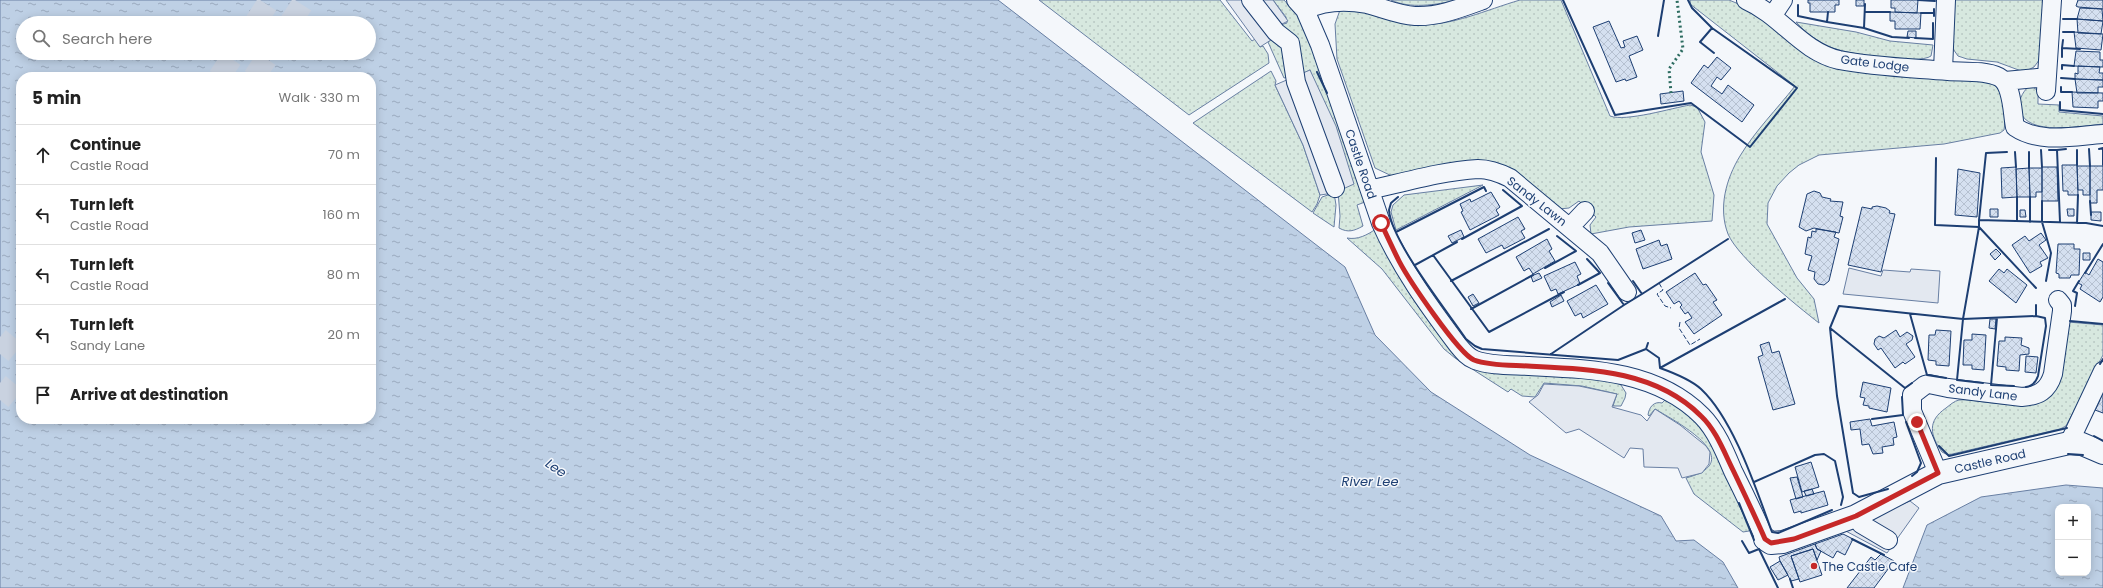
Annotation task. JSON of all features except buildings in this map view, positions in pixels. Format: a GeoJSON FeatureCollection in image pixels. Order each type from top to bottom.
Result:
{"type":"FeatureCollection","features":[{"type":"Feature","properties":{"kind":"main road","name":"Castle Road"},"geometry":{"type":"LineString","coordinates":[[1765,539],[1771,543],[1783,542],[1856,516],[1938,473],[2069,443],[2082,444],[2103,453]]}},
{"type":"Feature","properties":{"kind":"street"},"geometry":{"type":"LineString","coordinates":[[1251,0],[1276,32],[1290,43],[1296,82],[1335,188]]}},
{"type":"Feature","properties":{"kind":"street"},"geometry":{"type":"LineString","coordinates":[[1300,5],[1338,1],[1365,2],[1402,14],[1415,16],[1445,13],[1483,0]]}},
{"type":"Feature","properties":{"kind":"street","name":"Gate Lodge"},"geometry":{"type":"LineString","coordinates":[[1746,0],[1773,15],[1803,43],[1829,57],[1866,64],[1989,74],[1999,77],[2005,82]]}},
{"type":"Feature","properties":{"kind":"street"},"geometry":{"type":"LineString","coordinates":[[1773,15],[1783,0]]}},
{"type":"Feature","properties":{"kind":"street"},"geometry":{"type":"LineString","coordinates":[[1943,70],[1946,0]]}},
{"type":"Feature","properties":{"kind":"street"},"geometry":{"type":"LineString","coordinates":[[2052,0],[2046,84],[2005,82],[2007,85],[2014,127],[2022,132],[2044,137],[2103,134]]}},
{"type":"Feature","properties":{"kind":"street","name":"Castle Road"},"geometry":{"type":"LineString","coordinates":[[1300,5],[1320,45],[1381,223],[1400,263],[1438,318],[1468,356],[1475,360],[1496,364],[1622,374],[1644,380],[1675,395],[1690,405],[1709,424],[1726,456],[1765,539]]}},
{"type":"Feature","properties":{"kind":"street","name":"Sandy Lawn"},"geometry":{"type":"LineString","coordinates":[[1370,190],[1455,172],[1478,169],[1487,170],[1510,178],[1600,253],[1627,292]]}},
{"type":"Feature","properties":{"kind":"street"},"geometry":{"type":"LineString","coordinates":[[1570,227],[1585,211]]}},
{"type":"Feature","properties":{"kind":"street","name":"Sandy Lane"},"geometry":{"type":"LineString","coordinates":[[1938,473],[1912,411],[1912,395],[1925,385],[1930,384],[1948,388],[2022,398],[2041,393],[2050,383],[2053,374],[2062,311],[2062,305],[2058,300]]}},
{"type":"Feature","properties":{"kind":"street"},"geometry":{"type":"LineString","coordinates":[[2069,443],[2103,371]]}},
{"type":"Feature","properties":{"kind":"street"},"geometry":{"type":"LineString","coordinates":[[1856,516],[1861,524],[1888,540]]}},
{"type":"Feature","properties":{"kind":"shaded area"},"geometry":{"type":"Polygon","coordinates":[[[1039,0],[1220,0],[1252,41],[1255,39],[1260,47],[1263,46],[1268,54],[1269,63],[1189,115],[1039,0]]]}},
{"type":"Feature","properties":{"kind":"shaded area"},"geometry":{"type":"Polygon","coordinates":[[[1226,0],[1273,0],[1288,21],[1278,26],[1274,38],[1260,47],[1226,0]]]}},
{"type":"Feature","properties":{"kind":"shaded area"},"geometry":{"type":"Polygon","coordinates":[[[1273,0],[1284,0],[1303,21],[1365,202],[1357,205],[1363,226],[1357,229],[1348,231],[1339,228],[1340,216],[1338,191],[1310,70],[1300,75],[1280,25],[1287,23],[1286,17],[1273,0]]]}},
{"type":"Feature","properties":{"kind":"shaded area"},"geometry":{"type":"Polygon","coordinates":[[[1391,0],[1456,0],[1432,5],[1414,5],[1398,3],[1391,0]]]}},
{"type":"Feature","properties":{"kind":"shaded area"},"geometry":{"type":"Polygon","coordinates":[[[1520,0],[1561,0],[1610,116],[1638,116],[1690,105],[1697,107],[1705,122],[1701,152],[1714,195],[1712,221],[1629,227],[1591,234],[1590,225],[1596,217],[1579,201],[1569,208],[1559,209],[1511,171],[1394,177],[1375,168],[1337,59],[1335,24],[1340,10],[1359,10],[1407,24],[1430,25],[1469,17],[1520,0]]]}},
{"type":"Feature","properties":{"kind":"shaded area"},"geometry":{"type":"Polygon","coordinates":[[[1690,0],[1729,0],[1741,5],[1757,14],[1806,53],[1988,82],[1996,86],[2000,92],[2005,121],[2004,130],[2000,133],[1944,144],[1819,155],[1799,165],[1777,186],[1768,203],[1767,224],[1797,278],[1814,299],[1819,323],[1769,281],[1743,256],[1728,234],[1725,224],[1725,194],[1727,184],[1735,165],[1759,129],[1795,86],[1690,4],[1690,0]]]}},
{"type":"Feature","properties":{"kind":"shaded area"},"geometry":{"type":"Polygon","coordinates":[[[1953,0],[2044,0],[2040,59],[2034,67],[2024,72],[1997,62],[1967,59],[1958,56],[1951,46],[1953,0]]]}},
{"type":"Feature","properties":{"kind":"shaded area"},"geometry":{"type":"Polygon","coordinates":[[[1796,22],[1856,32],[1890,41],[1933,45],[1931,56],[1912,59],[1882,58],[1838,50],[1816,39],[1796,22]]]}},
{"type":"Feature","properties":{"kind":"shaded area"},"geometry":{"type":"Polygon","coordinates":[[[1274,38],[1284,43],[1288,77],[1284,78],[1268,42],[1274,38]]]}},
{"type":"Feature","properties":{"kind":"shaded area"},"geometry":{"type":"Polygon","coordinates":[[[1310,70],[1336,126],[1354,184],[1334,193],[1320,195],[1303,145],[1275,85],[1310,70]]]}},
{"type":"Feature","properties":{"kind":"shaded area"},"geometry":{"type":"Polygon","coordinates":[[[1271,71],[1276,81],[1275,85],[1303,145],[1320,195],[1312,212],[1193,123],[1271,71]]]}},
{"type":"Feature","properties":{"kind":"shaded area"},"geometry":{"type":"Polygon","coordinates":[[[2028,87],[2033,87],[2038,91],[2038,104],[2059,105],[2059,112],[2103,116],[2103,124],[2056,128],[2033,124],[2024,118],[2020,110],[2021,97],[2028,87]]]}},
{"type":"Feature","properties":{"kind":"shaded area"},"geometry":{"type":"Polygon","coordinates":[[[1483,185],[1396,230],[1391,212],[1393,205],[1404,195],[1483,185]]]}},
{"type":"Feature","properties":{"kind":"shaded area"},"geometry":{"type":"Polygon","coordinates":[[[1334,193],[1336,205],[1334,227],[1313,213],[1322,197],[1334,193]]]}},
{"type":"Feature","properties":{"kind":"shaded area"},"geometry":{"type":"Polygon","coordinates":[[[1376,229],[1391,262],[1410,294],[1430,324],[1453,352],[1615,382],[1621,385],[1626,393],[1621,406],[1613,406],[1617,394],[1582,386],[1544,383],[1535,397],[1522,396],[1511,389],[1508,392],[1455,358],[1444,349],[1382,269],[1347,238],[1362,236],[1376,229]]]}},
{"type":"Feature","properties":{"kind":"shaded area"},"geometry":{"type":"Polygon","coordinates":[[[1849,268],[1881,276],[1883,270],[1910,272],[1911,269],[1940,271],[1938,303],[1843,294],[1849,268]]]}},
{"type":"Feature","properties":{"kind":"shaded area"},"geometry":{"type":"Polygon","coordinates":[[[2068,322],[2103,325],[2103,355],[2066,426],[2060,429],[1948,455],[1942,452],[1933,434],[1933,423],[1940,413],[1955,401],[1965,400],[2017,405],[2036,403],[2068,322]]]}},
{"type":"Feature","properties":{"kind":"shaded area"},"geometry":{"type":"Polygon","coordinates":[[[1544,384],[1579,386],[1617,394],[1612,407],[1641,415],[1647,421],[1655,409],[1680,425],[1706,446],[1710,452],[1709,464],[1702,473],[1682,478],[1678,468],[1644,467],[1643,449],[1630,448],[1624,458],[1579,429],[1566,433],[1529,402],[1538,395],[1544,384]]]}},
{"type":"Feature","properties":{"kind":"shaded area"},"geometry":{"type":"Polygon","coordinates":[[[1665,400],[1683,410],[1697,422],[1720,455],[1750,528],[1749,531],[1743,532],[1694,494],[1686,478],[1704,471],[1711,462],[1710,452],[1703,442],[1679,423],[1666,415],[1655,409],[1649,416],[1648,415],[1649,409],[1652,405],[1662,403],[1665,400]]]}},
{"type":"Feature","properties":{"kind":"shaded area"},"geometry":{"type":"Polygon","coordinates":[[[1910,501],[1919,508],[1887,553],[1842,529],[1910,501]]]}},
{"type":"Feature","properties":{"kind":"water"},"geometry":{"type":"Polygon","coordinates":[[[0,0],[998,0],[1345,267],[1375,335],[1431,392],[1530,455],[1661,516],[1676,541],[1694,540],[1723,562],[1738,588],[0,588],[0,0]]]}},
{"type":"Feature","properties":{"kind":"water"},"geometry":{"type":"Polygon","coordinates":[[[2066,485],[2103,488],[2103,588],[1903,588],[1927,525],[1981,497],[2066,485]]]}},
{"type":"Feature","properties":{"kind":"tunnel"},"geometry":{"type":"LineString","coordinates":[[260,16],[270,0]]}},
{"type":"Feature","properties":{"kind":"tunnel"},"geometry":{"type":"LineString","coordinates":[[295,16],[305,0]]}},
{"type":"Feature","properties":{"kind":"tunnel"},"geometry":{"type":"LineString","coordinates":[[222,72],[230,60]]}},
{"type":"Feature","properties":{"kind":"tunnel"},"geometry":{"type":"LineString","coordinates":[[257,72],[265,60]]}},
{"type":"Feature","properties":{"kind":"tunnel"},"geometry":{"type":"LineString","coordinates":[[0,354],[16,335]]}},
{"type":"Feature","properties":{"kind":"tunnel"},"geometry":{"type":"LineString","coordinates":[[0,400],[16,381]]}},
{"type":"Feature","properties":{"kind":"hedge"},"geometry":{"type":"LineString","coordinates":[[1671,93],[1669,69],[1683,49],[1677,0]]}},
{"type":"Feature","properties":{"kind":"fence"},"geometry":{"type":"LineString","coordinates":[[1659,283],[1663,290],[1657,294],[1665,306],[1671,308]]}},
{"type":"Feature","properties":{"kind":"fence"},"geometry":{"type":"LineString","coordinates":[[1680,322],[1679,328],[1690,345],[1700,339]]}},
{"type":"Feature","properties":{"kind":"wall"},"geometry":{"type":"LineString","coordinates":[[1563,0],[1615,115],[1691,103],[1750,147],[1797,88],[1712,28]]}},
{"type":"Feature","properties":{"kind":"wall"},"geometry":{"type":"LineString","coordinates":[[1658,36],[1664,0]]}},
{"type":"Feature","properties":{"kind":"wall"},"geometry":{"type":"LineString","coordinates":[[1688,0],[1692,8],[1712,28],[1700,42],[1714,53]]}},
{"type":"Feature","properties":{"kind":"wall"},"geometry":{"type":"LineString","coordinates":[[1918,0],[1935,1]]}},
{"type":"Feature","properties":{"kind":"wall"},"geometry":{"type":"LineString","coordinates":[[1828,12],[1827,22],[1864,28],[1865,4]]}},
{"type":"Feature","properties":{"kind":"wall"},"geometry":{"type":"LineString","coordinates":[[1798,5],[1798,16],[1827,22]]}},
{"type":"Feature","properties":{"kind":"wall"},"geometry":{"type":"LineString","coordinates":[[1934,9],[1934,16]]}},
{"type":"Feature","properties":{"kind":"wall"},"geometry":{"type":"LineString","coordinates":[[1865,12],[1890,12]]}},
{"type":"Feature","properties":{"kind":"wall"},"geometry":{"type":"LineString","coordinates":[[1921,13],[1934,13]]}},
{"type":"Feature","properties":{"kind":"wall"},"geometry":{"type":"LineString","coordinates":[[2063,19],[2077,19]]}},
{"type":"Feature","properties":{"kind":"wall"},"geometry":{"type":"LineString","coordinates":[[1915,38],[1933,39],[1933,23]]}},
{"type":"Feature","properties":{"kind":"wall"},"geometry":{"type":"LineString","coordinates":[[1864,28],[1892,37],[1909,38]]}},
{"type":"Feature","properties":{"kind":"wall"},"geometry":{"type":"LineString","coordinates":[[2063,32],[2074,32]]}},
{"type":"Feature","properties":{"kind":"wall"},"geometry":{"type":"LineString","coordinates":[[2063,40],[2062,48],[2080,49]]}},
{"type":"Feature","properties":{"kind":"wall"},"geometry":{"type":"LineString","coordinates":[[2062,48],[2062,57]]}},
{"type":"Feature","properties":{"kind":"wall"},"geometry":{"type":"LineString","coordinates":[[2062,69],[2062,65],[2074,66]]}},
{"type":"Feature","properties":{"kind":"wall"},"geometry":{"type":"LineString","coordinates":[[1317,72],[1327,93]]}},
{"type":"Feature","properties":{"kind":"wall"},"geometry":{"type":"LineString","coordinates":[[2061,78],[2075,79]]}},
{"type":"Feature","properties":{"kind":"wall"},"geometry":{"type":"LineString","coordinates":[[2061,87],[2061,92],[2072,92]]}},
{"type":"Feature","properties":{"kind":"wall"},"geometry":{"type":"LineString","coordinates":[[2060,102],[2060,110],[2103,114]]}},
{"type":"Feature","properties":{"kind":"wall"},"geometry":{"type":"LineString","coordinates":[[2099,149],[2103,148],[2103,165]]}},
{"type":"Feature","properties":{"kind":"wall"},"geometry":{"type":"LineString","coordinates":[[2060,222],[2057,150],[2066,149]]}},
{"type":"Feature","properties":{"kind":"wall"},"geometry":{"type":"LineString","coordinates":[[2089,149],[2090,166]]}},
{"type":"Feature","properties":{"kind":"wall"},"geometry":{"type":"LineString","coordinates":[[2041,150],[2042,167]]}},
{"type":"Feature","properties":{"kind":"wall"},"geometry":{"type":"LineString","coordinates":[[2049,150],[2057,150]]}},
{"type":"Feature","properties":{"kind":"wall"},"geometry":{"type":"LineString","coordinates":[[2077,150],[2077,165]]}},
{"type":"Feature","properties":{"kind":"wall"},"geometry":{"type":"LineString","coordinates":[[2007,152],[1986,153],[1979,220],[2086,223],[2103,226]]}},
{"type":"Feature","properties":{"kind":"wall"},"geometry":{"type":"LineString","coordinates":[[2015,152],[2016,167]]}},
{"type":"Feature","properties":{"kind":"wall"},"geometry":{"type":"LineString","coordinates":[[2029,152],[2029,168]]}},
{"type":"Feature","properties":{"kind":"wall"},"geometry":{"type":"LineString","coordinates":[[1936,158],[1935,225],[1979,227],[2036,288]]}},
{"type":"Feature","properties":{"kind":"wall"},"geometry":{"type":"LineString","coordinates":[[1396,232],[1484,187],[1486,191]]}},
{"type":"Feature","properties":{"kind":"wall"},"geometry":{"type":"LineString","coordinates":[[1462,239],[1522,206],[1503,190]]}},
{"type":"Feature","properties":{"kind":"wall"},"geometry":{"type":"LineString","coordinates":[[2077,223],[2078,195]]}},
{"type":"Feature","properties":{"kind":"wall"},"geometry":{"type":"LineString","coordinates":[[1398,197],[1391,203],[1389,210],[1392,223],[1399,239],[1421,276],[1466,339],[1475,346],[1482,349],[1618,360],[1646,349],[1648,343]]}},
{"type":"Feature","properties":{"kind":"wall"},"geometry":{"type":"LineString","coordinates":[[2017,197],[2017,221]]}},
{"type":"Feature","properties":{"kind":"wall"},"geometry":{"type":"LineString","coordinates":[[2030,197],[2030,222]]}},
{"type":"Feature","properties":{"kind":"wall"},"geometry":{"type":"LineString","coordinates":[[2042,201],[2042,222],[2051,253],[2046,281]]}},
{"type":"Feature","properties":{"kind":"wall"},"geometry":{"type":"LineString","coordinates":[[2090,201],[2091,215]]}},
{"type":"Feature","properties":{"kind":"wall"},"geometry":{"type":"LineString","coordinates":[[1979,220],[1963,319],[2036,316],[2036,305]]}},
{"type":"Feature","properties":{"kind":"wall"},"geometry":{"type":"LineString","coordinates":[[1451,281],[1549,229]]}},
{"type":"Feature","properties":{"kind":"wall"},"geometry":{"type":"LineString","coordinates":[[1545,268],[1576,251],[1557,236]]}},
{"type":"Feature","properties":{"kind":"wall"},"geometry":{"type":"LineString","coordinates":[[1642,294],[1728,239]]}},
{"type":"Feature","properties":{"kind":"wall"},"geometry":{"type":"LineString","coordinates":[[1415,265],[1457,242]]}},
{"type":"Feature","properties":{"kind":"wall"},"geometry":{"type":"LineString","coordinates":[[2085,273],[2103,244]]}},
{"type":"Feature","properties":{"kind":"wall"},"geometry":{"type":"LineString","coordinates":[[1433,255],[1489,332],[1564,292]]}},
{"type":"Feature","properties":{"kind":"wall"},"geometry":{"type":"LineString","coordinates":[[1578,285],[1600,273],[1587,259]]}},
{"type":"Feature","properties":{"kind":"wall"},"geometry":{"type":"LineString","coordinates":[[1471,309],[1533,275]]}},
{"type":"Feature","properties":{"kind":"wall"},"geometry":{"type":"LineString","coordinates":[[1608,283],[1624,305],[1642,294],[1633,281]]}},
{"type":"Feature","properties":{"kind":"wall"},"geometry":{"type":"LineString","coordinates":[[2075,306],[2077,293],[2073,291],[2079,281]]}},
{"type":"Feature","properties":{"kind":"wall"},"geometry":{"type":"LineString","coordinates":[[1785,299],[1660,368],[1687,379],[1701,389],[1713,402],[1724,418],[1743,456],[1772,532],[1778,533],[1832,510]]}},
{"type":"Feature","properties":{"kind":"wall"},"geometry":{"type":"LineString","coordinates":[[1551,354],[1624,305]]}},
{"type":"Feature","properties":{"kind":"wall"},"geometry":{"type":"LineString","coordinates":[[1888,489],[1859,497],[1853,493],[1837,396],[1830,328],[1839,306],[1963,319],[1957,380],[1983,383]]}},
{"type":"Feature","properties":{"kind":"wall"},"geometry":{"type":"LineString","coordinates":[[1910,314],[1927,375],[1946,378]]}},
{"type":"Feature","properties":{"kind":"wall"},"geometry":{"type":"LineString","coordinates":[[2026,387],[2031,386],[2038,376],[2046,326],[2045,318],[2036,316]]}},
{"type":"Feature","properties":{"kind":"wall"},"geometry":{"type":"LineString","coordinates":[[1997,318],[1991,385],[2014,386]]}},
{"type":"Feature","properties":{"kind":"wall"},"geometry":{"type":"LineString","coordinates":[[2070,321],[2103,324]]}},
{"type":"Feature","properties":{"kind":"wall"},"geometry":{"type":"LineString","coordinates":[[1830,328],[1905,388],[1912,383]]}},
{"type":"Feature","properties":{"kind":"wall"},"geometry":{"type":"LineString","coordinates":[[1646,349],[1659,358],[1660,368]]}},
{"type":"Feature","properties":{"kind":"wall"},"geometry":{"type":"LineString","coordinates":[[2100,364],[2103,359]]}},
{"type":"Feature","properties":{"kind":"wall"},"geometry":{"type":"LineString","coordinates":[[1872,419],[1903,415],[1902,397]]}},
{"type":"Feature","properties":{"kind":"wall"},"geometry":{"type":"LineString","coordinates":[[1906,422],[1921,463],[1917,472],[1912,476]]}},
{"type":"Feature","properties":{"kind":"wall"},"geometry":{"type":"LineString","coordinates":[[1939,446],[1949,456],[2067,428]]}},
{"type":"Feature","properties":{"kind":"wall"},"geometry":{"type":"LineString","coordinates":[[2094,436],[2103,441]]}},
{"type":"Feature","properties":{"kind":"wall"},"geometry":{"type":"LineString","coordinates":[[1754,482],[1815,455],[1824,454],[1835,461],[1843,497],[1841,505]]}},
{"type":"Feature","properties":{"kind":"wall"},"geometry":{"type":"LineString","coordinates":[[2068,454],[2083,455]]}},
{"type":"Feature","properties":{"kind":"wall"},"geometry":{"type":"LineString","coordinates":[[1739,503],[1754,540]]}},
{"type":"Feature","properties":{"kind":"wall"},"geometry":{"type":"LineString","coordinates":[[1852,539],[1884,555]]}},
{"type":"Feature","properties":{"kind":"wall"},"geometry":{"type":"LineString","coordinates":[[1742,541],[1749,553],[1759,549],[1778,588]]}},
{"type":"Feature","properties":{"kind":"wall"},"geometry":{"type":"LineString","coordinates":[[1790,579],[1793,588]]}},
{"type":"Feature","properties":{"kind":"place","name":"The Castle Cafe"},"geometry":{"type":"Point","coordinates":[1814,566]}},
{"type":"Feature","properties":{"kind":"route"},"geometry":{"type":"LineString","coordinates":[[1381,223],[1400,263],[1457,344],[1468,356],[1475,360],[1484,362],[1592,370],[1622,374],[1644,380],[1658,386],[1690,405],[1709,424],[1715,434],[1767,542],[1776,544],[1794,539],[1856,516],[1920,484],[1938,473],[1917,422]]}},
{"type":"Feature","properties":{"kind":"water label","name":"Lee"},"geometry":{"type":"Point","coordinates":[556,468]}},
{"type":"Feature","properties":{"kind":"water label","name":"River Lee"},"geometry":{"type":"Point","coordinates":[1370,481]}}]}
